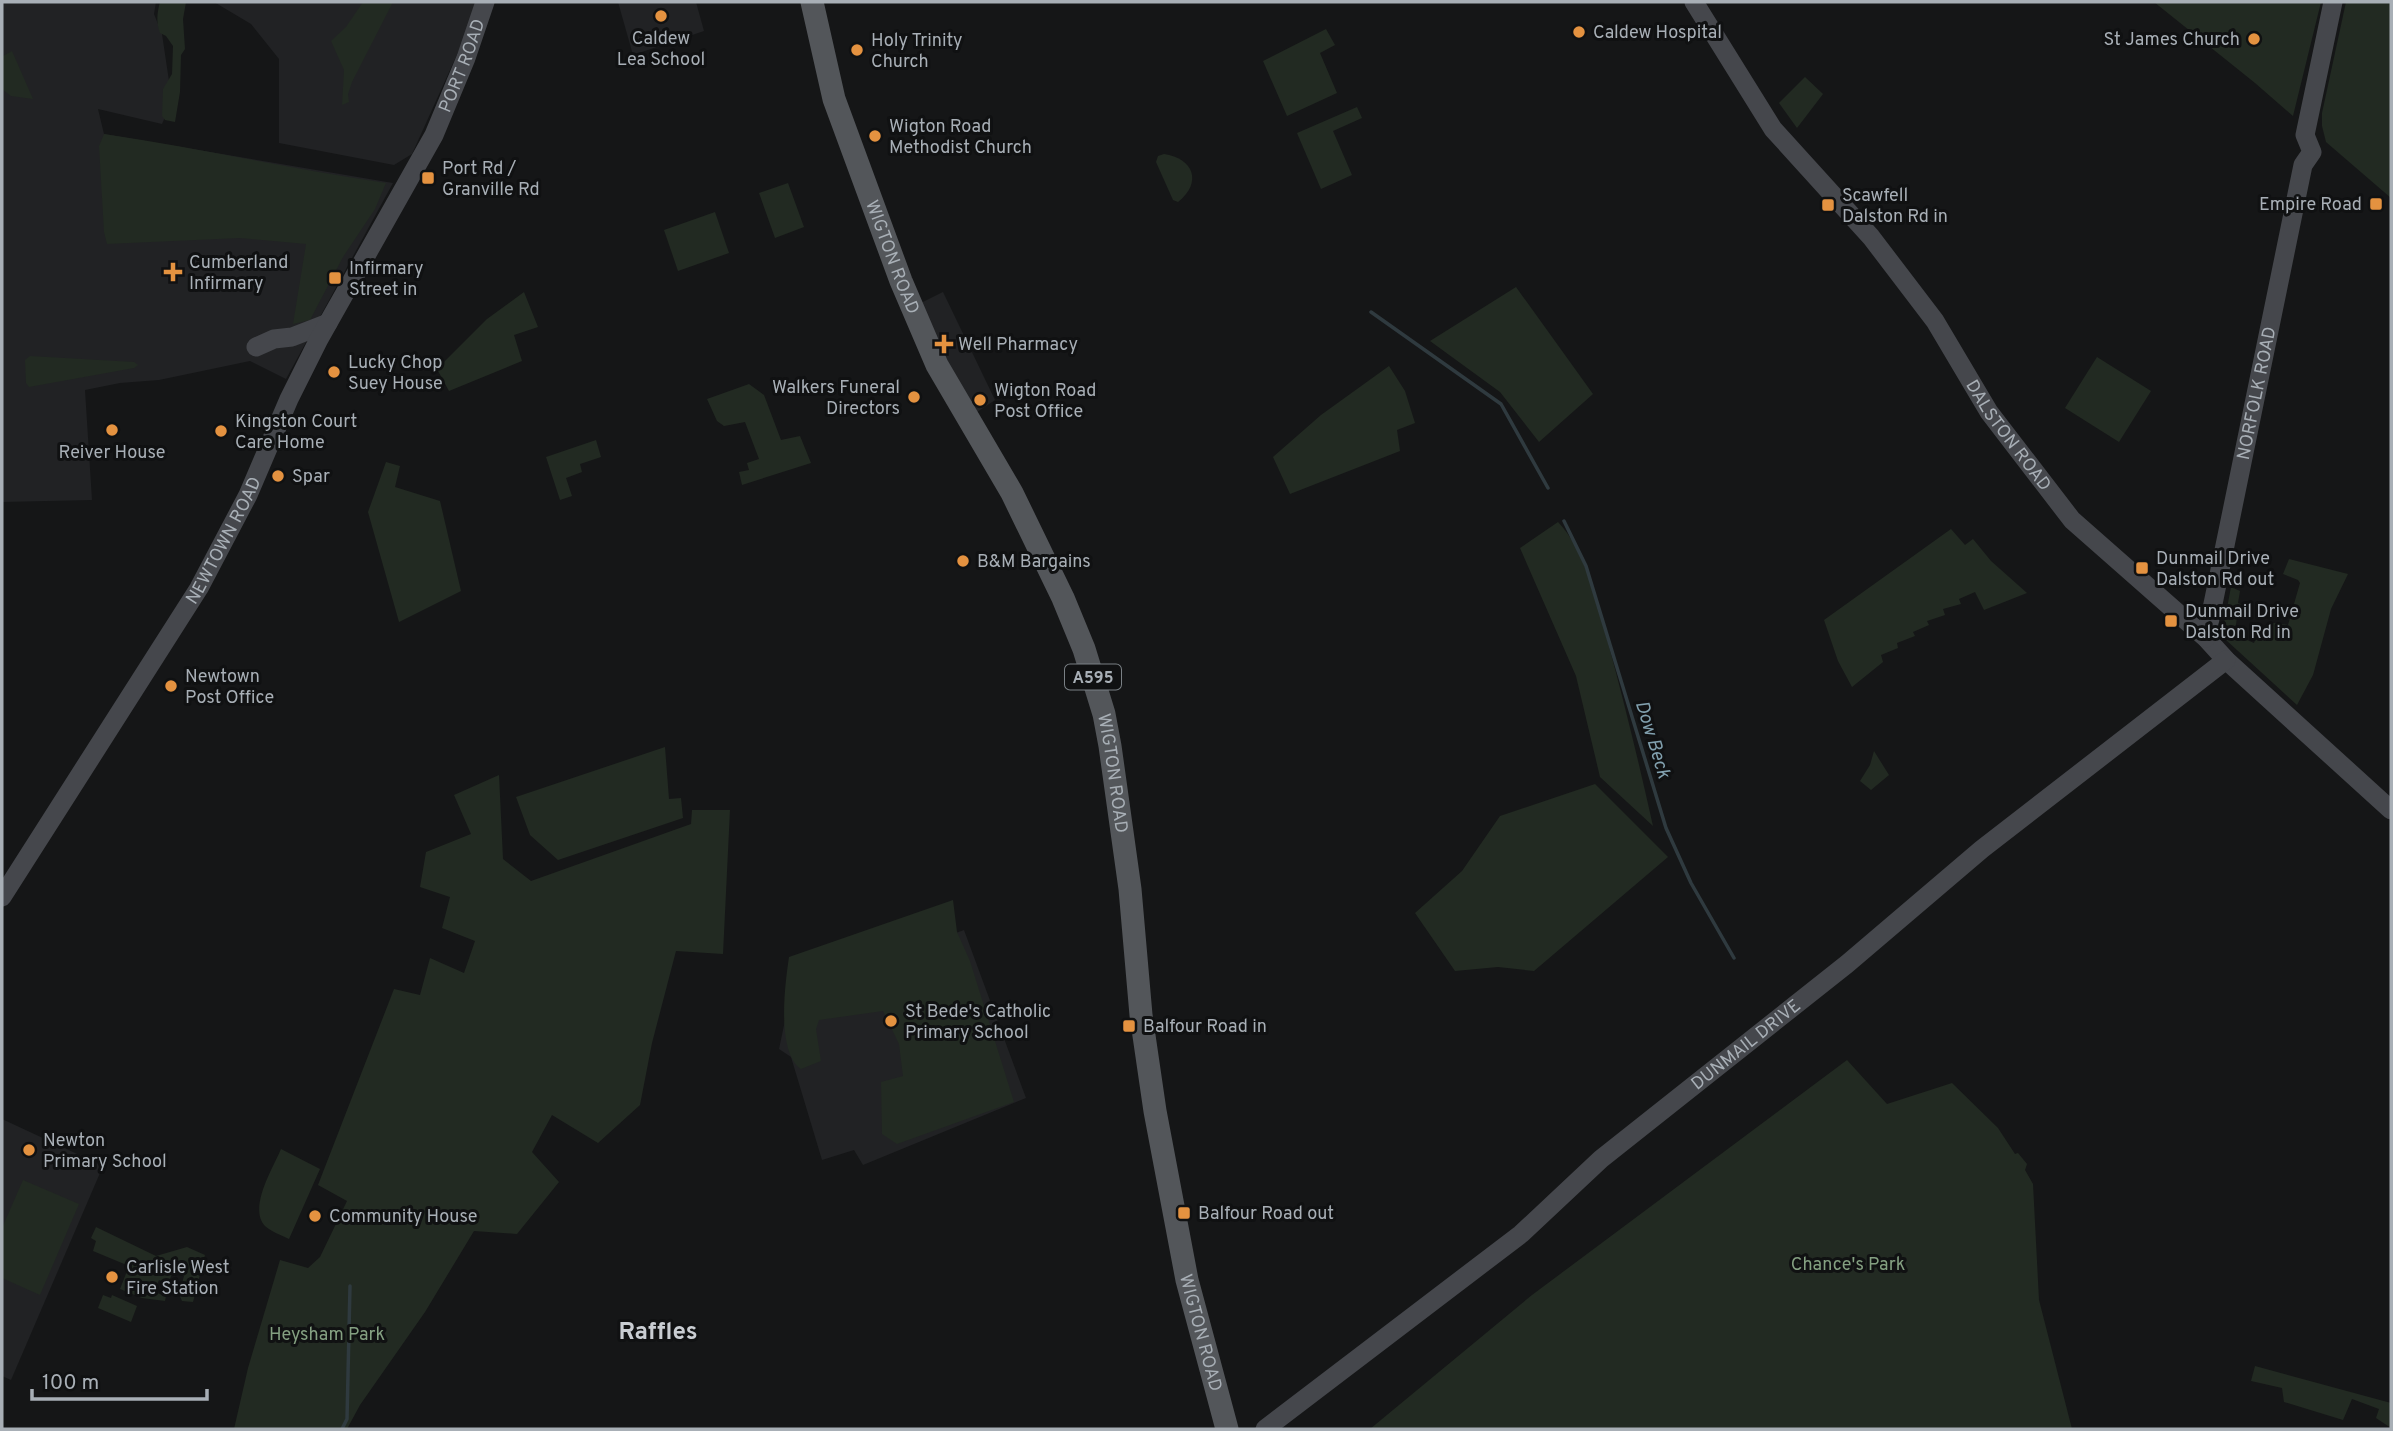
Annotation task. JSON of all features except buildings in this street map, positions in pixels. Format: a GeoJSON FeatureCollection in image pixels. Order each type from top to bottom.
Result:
{"type":"FeatureCollection","features":[{"type":"Feature","properties":{"kind":"main road","name":"PORT ROAD"},"geometry":{"type":"LineString","coordinates":[[437,129],[485,2]]}},
{"type":"Feature","properties":{"kind":"main road","name":"WIGTON ROAD"},"geometry":{"type":"LineString","coordinates":[[812,2],[834,99],[906,293],[937,365],[1013,493],[1060,592],[1084,649],[1104,714],[1130,889],[1141,1015],[1155,1111],[1187,1280],[1227,1429]]}},
{"type":"Feature","properties":{"kind":"main road","name":"DALSTON ROAD"},"geometry":{"type":"LineString","coordinates":[[1694,2],[1773,129],[1871,237],[1936,321],[1989,412],[2072,520],[2206,638],[2226,660],[2391,810]]}},
{"type":"Feature","properties":{"kind":"main road","name":"NORFOLK ROAD"},"geometry":{"type":"LineString","coordinates":[[2206,638],[2303,165],[2312,152],[2305,135],[2333,2]]}},
{"type":"Feature","properties":{"kind":"main road","name":"NEWTOWN ROAD"},"geometry":{"type":"LineString","coordinates":[[2,897],[199,588],[248,495],[289,399],[328,323],[437,129]]}},
{"type":"Feature","properties":{"kind":"main road"},"geometry":{"type":"LineString","coordinates":[[256,347],[328,323]]}},
{"type":"Feature","properties":{"kind":"main road","name":"DUNMAIL DRIVE"},"geometry":{"type":"LineString","coordinates":[[1265,1429],[1521,1234],[1601,1159],[1846,964],[1984,847],[2226,660]]}},
{"type":"Feature","properties":{"kind":"shaded area","name":"Cumberland Infirmary"},"geometry":{"type":"Polygon","coordinates":[[[2,2],[156,2],[154,14],[162,34],[172,101],[162,124],[98,109],[104,134],[393,183],[286,379],[250,361],[159,380],[120,383],[85,390],[92,500],[2,502],[2,2]]]}},
{"type":"Feature","properties":{"kind":"shaded area"},"geometry":{"type":"Polygon","coordinates":[[[214,2],[476,2],[464,39],[412,154],[394,165],[279,143],[279,59],[251,24],[214,2]]]}},
{"type":"Feature","properties":{"kind":"shaded area","name":"Caldew Lea School"},"geometry":{"type":"Polygon","coordinates":[[[618,2],[696,2],[704,31],[633,55],[618,2]]]}},
{"type":"Feature","properties":{"kind":"shaded area"},"geometry":{"type":"Polygon","coordinates":[[[943,292],[995,400],[974,414],[919,304],[943,292]]]}},
{"type":"Feature","properties":{"kind":"shaded area","name":"St Bede's Catholic Primary School"},"geometry":{"type":"Polygon","coordinates":[[[964,930],[1026,1098],[863,1165],[854,1150],[822,1160],[791,1057],[779,1049],[791,992],[964,930]]]}},
{"type":"Feature","properties":{"kind":"shaded area"},"geometry":{"type":"Polygon","coordinates":[[[2,1119],[103,1166],[11,1380],[2,1376],[2,1119]]]}},
{"type":"Feature","properties":{"kind":"green space"},"geometry":{"type":"Polygon","coordinates":[[[160,2],[186,2],[183,19],[185,49],[181,55],[180,92],[175,122],[165,120],[162,116],[163,89],[172,74],[173,46],[166,36],[160,33],[157,18],[160,2]]]}},
{"type":"Feature","properties":{"kind":"green space"},"geometry":{"type":"Polygon","coordinates":[[[363,2],[393,2],[352,82],[348,94],[349,102],[342,105],[344,70],[331,41],[346,27],[363,2]]]}},
{"type":"Feature","properties":{"kind":"green space"},"geometry":{"type":"Polygon","coordinates":[[[2154,2],[2321,2],[2293,116],[2255,83],[2154,2]]]}},
{"type":"Feature","properties":{"kind":"green space"},"geometry":{"type":"Polygon","coordinates":[[[2346,2],[2391,2],[2391,198],[2326,142],[2322,126],[2322,113],[2346,2]]]}},
{"type":"Feature","properties":{"kind":"green space"},"geometry":{"type":"Polygon","coordinates":[[[1326,29],[1335,45],[1320,53],[1337,93],[1287,116],[1263,61],[1326,29]]]}},
{"type":"Feature","properties":{"kind":"green space"},"geometry":{"type":"Polygon","coordinates":[[[12,51],[33,99],[11,96],[2,89],[2,54],[3,56],[12,51]]]}},
{"type":"Feature","properties":{"kind":"green space"},"geometry":{"type":"Polygon","coordinates":[[[1805,77],[1823,94],[1797,128],[1779,103],[1805,77]]]}},
{"type":"Feature","properties":{"kind":"green space"},"geometry":{"type":"Polygon","coordinates":[[[1357,107],[1362,118],[1333,131],[1352,175],[1321,189],[1297,133],[1357,107]]]}},
{"type":"Feature","properties":{"kind":"green space"},"geometry":{"type":"Polygon","coordinates":[[[104,134],[386,183],[375,209],[343,257],[310,320],[293,324],[306,244],[240,238],[107,244],[99,146],[104,134]]]}},
{"type":"Feature","properties":{"kind":"green space"},"geometry":{"type":"Polygon","coordinates":[[[1164,154],[1182,160],[1191,172],[1190,187],[1178,202],[1173,200],[1156,162],[1158,156],[1164,154]]]}},
{"type":"Feature","properties":{"kind":"green space"},"geometry":{"type":"Polygon","coordinates":[[[788,183],[804,227],[775,238],[759,193],[788,183]]]}},
{"type":"Feature","properties":{"kind":"green space"},"geometry":{"type":"Polygon","coordinates":[[[715,212],[729,253],[678,271],[664,230],[715,212]]]}},
{"type":"Feature","properties":{"kind":"green space"},"geometry":{"type":"Polygon","coordinates":[[[1516,287],[1593,394],[1539,442],[1500,392],[1430,341],[1516,287]]]}},
{"type":"Feature","properties":{"kind":"green space"},"geometry":{"type":"Polygon","coordinates":[[[524,292],[538,327],[514,335],[522,361],[449,391],[437,369],[487,319],[524,292]]]}},
{"type":"Feature","properties":{"kind":"green space"},"geometry":{"type":"Polygon","coordinates":[[[30,356],[134,362],[138,365],[134,368],[29,387],[26,383],[25,360],[30,356]]]}},
{"type":"Feature","properties":{"kind":"green space"},"geometry":{"type":"Polygon","coordinates":[[[2097,357],[2151,391],[2119,442],[2065,408],[2097,357]]]}},
{"type":"Feature","properties":{"kind":"green space"},"geometry":{"type":"Polygon","coordinates":[[[1389,366],[1405,391],[1415,423],[1397,430],[1400,451],[1290,494],[1273,457],[1321,415],[1389,366]]]}},
{"type":"Feature","properties":{"kind":"green space"},"geometry":{"type":"Polygon","coordinates":[[[749,384],[764,395],[781,440],[800,436],[811,463],[742,485],[739,472],[749,470],[747,463],[759,459],[745,422],[724,426],[717,421],[707,399],[749,384]]]}},
{"type":"Feature","properties":{"kind":"green space"},"geometry":{"type":"Polygon","coordinates":[[[596,440],[601,457],[580,464],[582,472],[566,478],[572,496],[560,500],[546,457],[596,440]]]}},
{"type":"Feature","properties":{"kind":"green space"},"geometry":{"type":"Polygon","coordinates":[[[386,462],[400,466],[395,487],[440,501],[461,591],[399,622],[368,512],[386,462]]]}},
{"type":"Feature","properties":{"kind":"green space"},"geometry":{"type":"Polygon","coordinates":[[[1558,522],[1576,547],[1594,593],[1653,826],[1600,777],[1576,676],[1520,548],[1558,522]]]}},
{"type":"Feature","properties":{"kind":"green space"},"geometry":{"type":"Polygon","coordinates":[[[1951,529],[1965,545],[1973,539],[1991,561],[2027,593],[1984,610],[1975,592],[1959,599],[1961,604],[1943,609],[1945,615],[1927,621],[1929,625],[1913,632],[1915,636],[1897,643],[1898,648],[1881,655],[1883,662],[1852,687],[1838,661],[1824,620],[1951,529]]]}},
{"type":"Feature","properties":{"kind":"green space"},"geometry":{"type":"Polygon","coordinates":[[[2289,559],[2348,574],[2331,609],[2313,675],[2297,705],[2222,634],[2231,587],[2240,591],[2238,603],[2243,605],[2240,617],[2237,617],[2235,632],[2247,635],[2247,640],[2254,643],[2256,638],[2265,641],[2268,626],[2274,623],[2288,625],[2300,583],[2283,574],[2289,559]]]}},
{"type":"Feature","properties":{"kind":"green space"},"geometry":{"type":"Polygon","coordinates":[[[665,747],[669,799],[681,798],[683,818],[558,860],[530,835],[516,797],[665,747]]]}},
{"type":"Feature","properties":{"kind":"green space"},"geometry":{"type":"Polygon","coordinates":[[[1874,751],[1889,775],[1871,790],[1860,781],[1870,765],[1874,751]]]}},
{"type":"Feature","properties":{"kind":"green space","name":"Heysham Park"},"geometry":{"type":"Polygon","coordinates":[[[499,775],[503,859],[531,881],[691,824],[692,810],[730,810],[723,954],[676,951],[652,1043],[640,1105],[598,1143],[552,1115],[532,1152],[559,1182],[517,1234],[474,1231],[425,1312],[360,1405],[347,1429],[234,1429],[248,1368],[280,1260],[308,1268],[320,1257],[347,1201],[318,1185],[394,989],[420,995],[430,958],[464,973],[475,941],[442,928],[450,897],[420,887],[426,852],[471,834],[454,795],[499,775]]]}},
{"type":"Feature","properties":{"kind":"green space"},"geometry":{"type":"Polygon","coordinates":[[[1595,784],[1668,857],[1534,971],[1498,967],[1455,971],[1415,913],[1462,871],[1500,816],[1595,784]]]}},
{"type":"Feature","properties":{"kind":"green space","name":"St Bede's Catholic Primary School"},"geometry":{"type":"Polygon","coordinates":[[[953,900],[957,932],[970,961],[1014,1102],[897,1144],[882,1134],[881,1082],[903,1076],[899,1044],[883,1011],[819,1020],[816,1029],[821,1061],[801,1069],[793,1060],[785,1033],[784,1000],[789,957],[953,900]]]}},
{"type":"Feature","properties":{"kind":"green space","name":"Chance's Park"},"geometry":{"type":"Polygon","coordinates":[[[1847,1060],[1887,1104],[1952,1083],[1998,1128],[2015,1154],[2018,1153],[2027,1164],[2025,1170],[2033,1184],[2039,1300],[2072,1429],[1370,1429],[1532,1295],[1847,1060]]]}},
{"type":"Feature","properties":{"kind":"green space"},"geometry":{"type":"Polygon","coordinates":[[[281,1149],[320,1169],[289,1239],[265,1226],[259,1209],[264,1188],[281,1149]]]}},
{"type":"Feature","properties":{"kind":"green space"},"geometry":{"type":"Polygon","coordinates":[[[23,1180],[79,1204],[40,1295],[2,1278],[2,1228],[23,1180]]]}},
{"type":"Feature","properties":{"kind":"green space"},"geometry":{"type":"Polygon","coordinates":[[[96,1227],[156,1256],[187,1247],[205,1255],[193,1302],[182,1301],[179,1294],[184,1276],[172,1274],[168,1284],[159,1280],[154,1292],[166,1296],[165,1301],[142,1298],[120,1289],[129,1266],[93,1251],[96,1241],[91,1238],[96,1227]]]}},
{"type":"Feature","properties":{"kind":"green space"},"geometry":{"type":"Polygon","coordinates":[[[103,1295],[111,1298],[112,1295],[137,1306],[131,1322],[98,1308],[103,1295]]]}},
{"type":"Feature","properties":{"kind":"green space"},"geometry":{"type":"Polygon","coordinates":[[[2255,1366],[2391,1403],[2391,1428],[2376,1418],[2379,1409],[2352,1399],[2343,1420],[2284,1402],[2282,1388],[2251,1381],[2255,1366]]]}},
{"type":"Feature","properties":{"kind":"waterway","name":"Dow Beck"},"geometry":{"type":"LineString","coordinates":[[1371,312],[1501,404],[1548,488]]}},
{"type":"Feature","properties":{"kind":"waterway","name":"Dow Beck"},"geometry":{"type":"LineString","coordinates":[[1564,521],[1586,566],[1666,828],[1691,883],[1734,958]]}},
{"type":"Feature","properties":{"kind":"waterway"},"geometry":{"type":"LineString","coordinates":[[342,1429],[347,1419],[350,1286]]}},
{"type":"Feature","properties":{"kind":"place","name":"Caldew Lea School"},"geometry":{"type":"Point","coordinates":[661,16]}},
{"type":"Feature","properties":{"kind":"place","name":"Caldew Hospital"},"geometry":{"type":"Point","coordinates":[1579,32]}},
{"type":"Feature","properties":{"kind":"place","name":"St James Church"},"geometry":{"type":"Point","coordinates":[2254,39]}},
{"type":"Feature","properties":{"kind":"place","name":"Holy Trinity Church"},"geometry":{"type":"Point","coordinates":[857,50]}},
{"type":"Feature","properties":{"kind":"place","name":"Wigton Road Methodist Church"},"geometry":{"type":"Point","coordinates":[875,136]}},
{"type":"Feature","properties":{"kind":"place","name":"Port Rd / Granville Rd"},"geometry":{"type":"Point","coordinates":[428,178]}},
{"type":"Feature","properties":{"kind":"place","name":"Empire Road"},"geometry":{"type":"Point","coordinates":[2376,204]}},
{"type":"Feature","properties":{"kind":"place","name":"Scawfell Dalston Rd in"},"geometry":{"type":"Point","coordinates":[1828,205]}},
{"type":"Feature","properties":{"kind":"place","name":"Cumberland Infirmary"},"geometry":{"type":"Point","coordinates":[173,272]}},
{"type":"Feature","properties":{"kind":"place","name":"Infirmary Street in"},"geometry":{"type":"Point","coordinates":[335,278]}},
{"type":"Feature","properties":{"kind":"place","name":"Well Pharmacy"},"geometry":{"type":"Point","coordinates":[944,344]}},
{"type":"Feature","properties":{"kind":"place","name":"Lucky Chop Suey House"},"geometry":{"type":"Point","coordinates":[334,372]}},
{"type":"Feature","properties":{"kind":"place","name":"Walkers Funeral Directors"},"geometry":{"type":"Point","coordinates":[914,397]}},
{"type":"Feature","properties":{"kind":"place","name":"Wigton Road Post Office"},"geometry":{"type":"Point","coordinates":[980,400]}},
{"type":"Feature","properties":{"kind":"place","name":"Reiver House"},"geometry":{"type":"Point","coordinates":[112,430]}},
{"type":"Feature","properties":{"kind":"place","name":"Kingston Court Care Home"},"geometry":{"type":"Point","coordinates":[221,431]}},
{"type":"Feature","properties":{"kind":"place","name":"Spar"},"geometry":{"type":"Point","coordinates":[278,476]}},
{"type":"Feature","properties":{"kind":"place","name":"B&M Bargains"},"geometry":{"type":"Point","coordinates":[963,561]}},
{"type":"Feature","properties":{"kind":"place","name":"Dunmail Drive Dalston Rd out"},"geometry":{"type":"Point","coordinates":[2142,568]}},
{"type":"Feature","properties":{"kind":"place","name":"Dunmail Drive Dalston Rd in"},"geometry":{"type":"Point","coordinates":[2171,621]}},
{"type":"Feature","properties":{"kind":"place","name":"Newtown Post Office"},"geometry":{"type":"Point","coordinates":[171,686]}},
{"type":"Feature","properties":{"kind":"place","name":"St Bede's Catholic Primary School"},"geometry":{"type":"Point","coordinates":[891,1021]}},
{"type":"Feature","properties":{"kind":"place","name":"Balfour Road in"},"geometry":{"type":"Point","coordinates":[1129,1026]}},
{"type":"Feature","properties":{"kind":"place","name":"Newton Primary School"},"geometry":{"type":"Point","coordinates":[29,1150]}},
{"type":"Feature","properties":{"kind":"place","name":"Balfour Road out"},"geometry":{"type":"Point","coordinates":[1184,1213]}},
{"type":"Feature","properties":{"kind":"place","name":"Community House"},"geometry":{"type":"Point","coordinates":[315,1216]}},
{"type":"Feature","properties":{"kind":"place","name":"Carlisle West Fire Station"},"geometry":{"type":"Point","coordinates":[112,1277]}},
{"type":"Feature","properties":{"kind":"district","name":"Raffles"},"geometry":{"type":"Point","coordinates":[658,1331]}}]}
